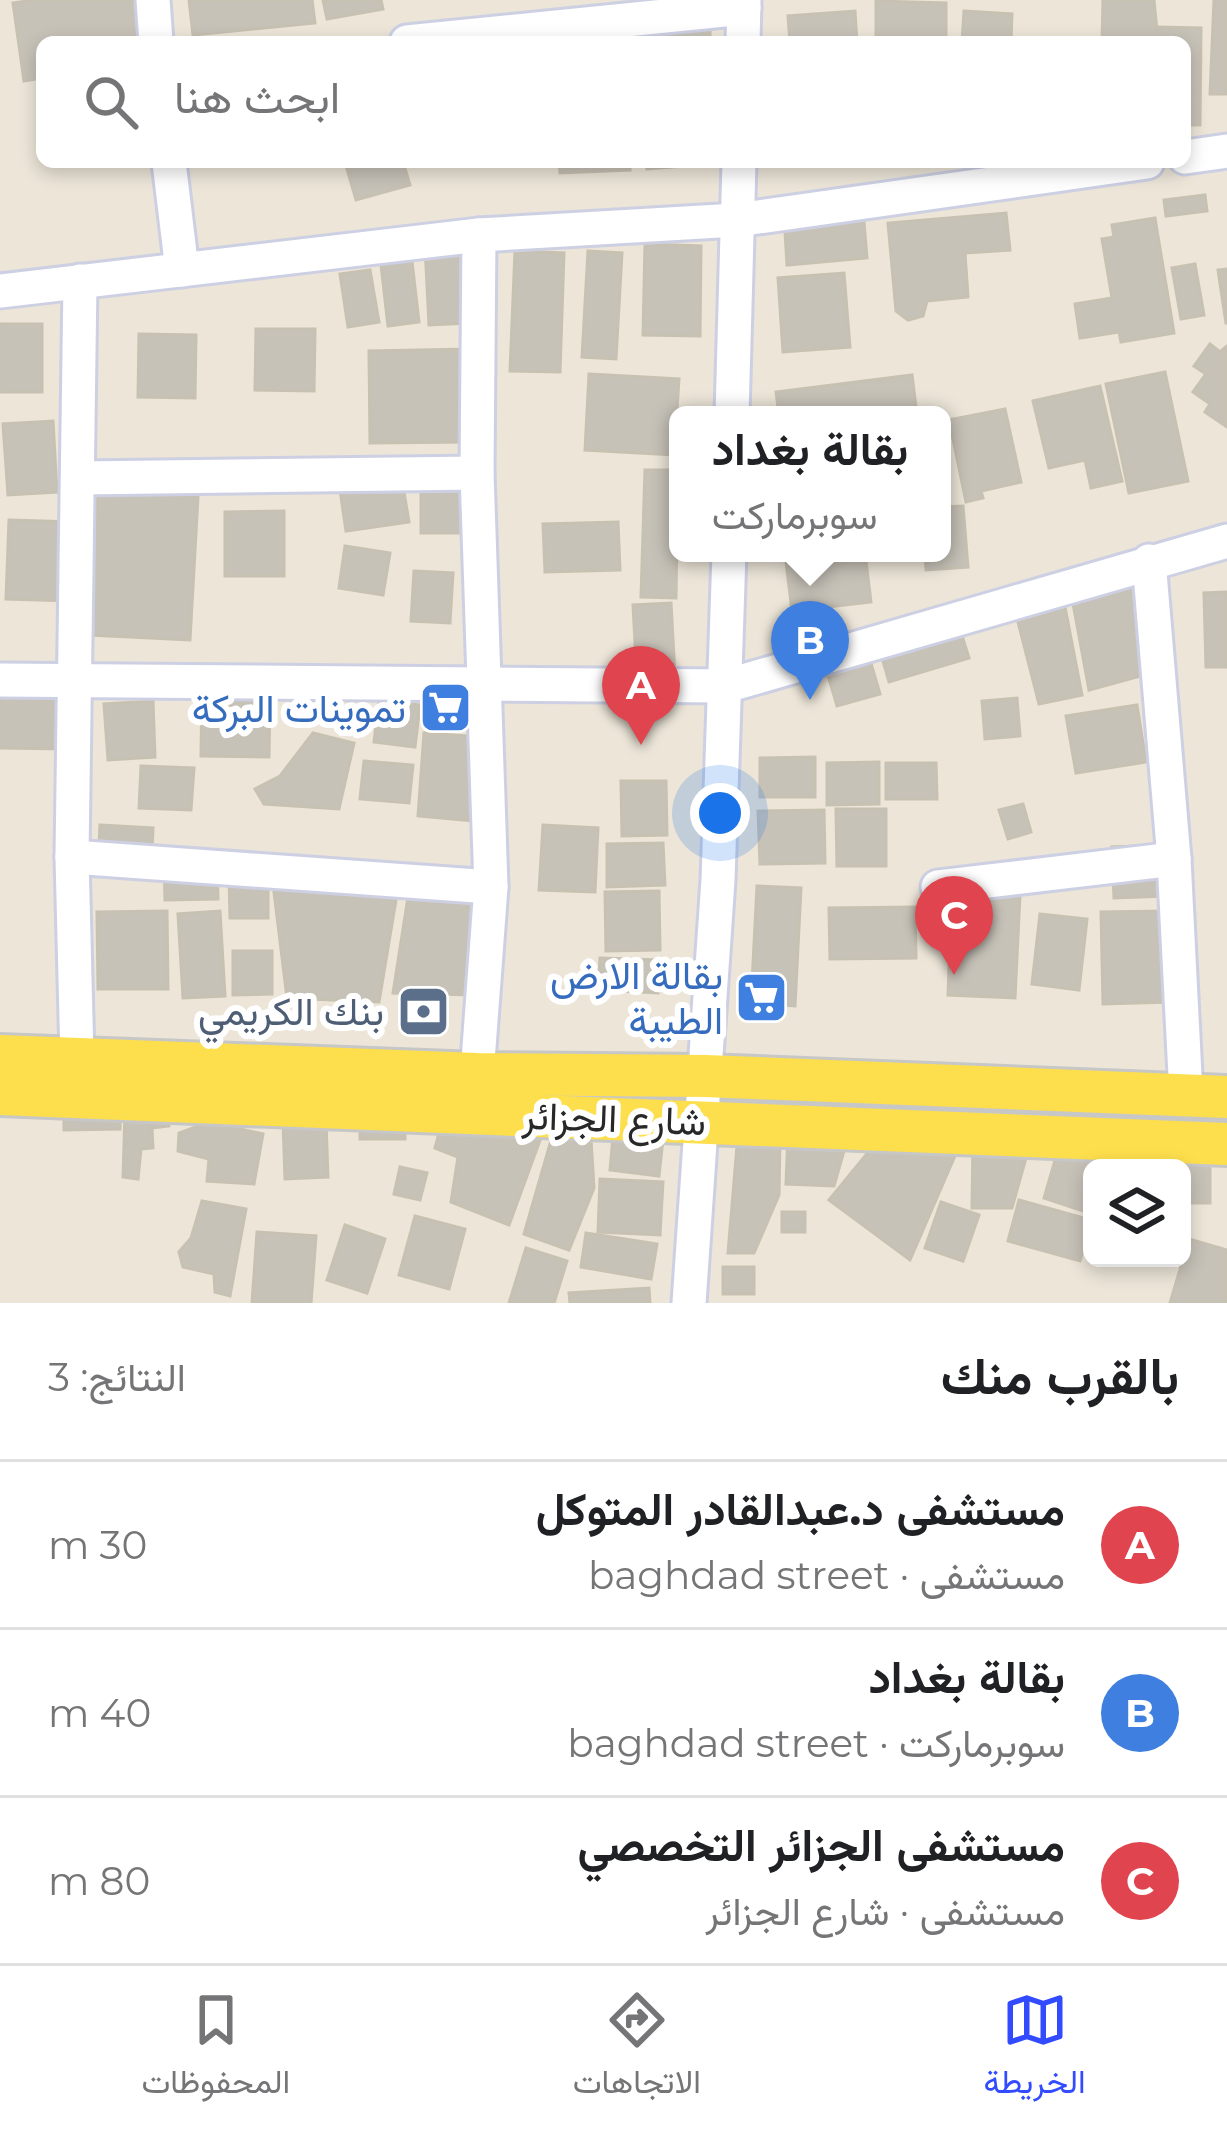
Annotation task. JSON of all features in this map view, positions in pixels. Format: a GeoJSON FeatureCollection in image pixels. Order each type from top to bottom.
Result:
{"type":"FeatureCollection","features":[{"type":"Feature","properties":{"kind":"main road","name":"شارع الجزائر"},"geometry":{"type":"LineString","coordinates":[[0,1056],[1207,1096]]}},
{"type":"Feature","properties":{"kind":"main road","name":"شارع الجزائر"},"geometry":{"type":"LineString","coordinates":[[0,1094],[1227,1144]]}},
{"type":"Feature","properties":{"kind":"street"},"geometry":{"type":"LineString","coordinates":[[153,0],[156,36]]}},
{"type":"Feature","properties":{"kind":"street"},"geometry":{"type":"LineString","coordinates":[[459,36],[744,4],[743,36]]}},
{"type":"Feature","properties":{"kind":"street"},"geometry":{"type":"LineString","coordinates":[[1191,156],[1227,151]]}},
{"type":"Feature","properties":{"kind":"street"},"geometry":{"type":"LineString","coordinates":[[170,168],[182,270]]}},
{"type":"Feature","properties":{"kind":"street"},"geometry":{"type":"LineString","coordinates":[[732,406],[739,168]]}},
{"type":"Feature","properties":{"kind":"street"},"geometry":{"type":"LineString","coordinates":[[0,291],[479,235],[736,220],[1104,168]]}},
{"type":"Feature","properties":{"kind":"street"},"geometry":{"type":"LineString","coordinates":[[477,1074],[491,886],[477,473],[479,235]]}},
{"type":"Feature","properties":{"kind":"street"},"geometry":{"type":"LineString","coordinates":[[77,1059],[72,857],[80,280]]}},
{"type":"Feature","properties":{"kind":"street"},"geometry":{"type":"LineString","coordinates":[[79,478],[477,473]]}},
{"type":"Feature","properties":{"kind":"street"},"geometry":{"type":"LineString","coordinates":[[0,680],[726,686],[1227,541]]}},
{"type":"Feature","properties":{"kind":"street"},"geometry":{"type":"LineString","coordinates":[[689,1303],[718,880],[729,562]]}},
{"type":"Feature","properties":{"kind":"street"},"geometry":{"type":"LineString","coordinates":[[1148,562],[1174,859],[1207,1096]]}},
{"type":"Feature","properties":{"kind":"street"},"geometry":{"type":"LineString","coordinates":[[72,857],[491,886]]}},
{"type":"Feature","properties":{"kind":"street"},"geometry":{"type":"LineString","coordinates":[[938,887],[1174,859]]}},
{"type":"Feature","properties":{"kind":"building"},"geometry":{"type":"Polygon","coordinates":[[[141,0],[147,36],[36,36],[36,79],[24,81],[13,3],[141,0]]]}},
{"type":"Feature","properties":{"kind":"building"},"geometry":{"type":"Polygon","coordinates":[[[189,0],[312,0],[315,23],[193,35],[189,0]]]}},
{"type":"Feature","properties":{"kind":"building"},"geometry":{"type":"Polygon","coordinates":[[[323,0],[381,0],[383,9],[327,19],[323,0]]]}},
{"type":"Feature","properties":{"kind":"building"},"geometry":{"type":"Polygon","coordinates":[[[1103,0],[1154,0],[1157,36],[1102,36],[1103,0]]]}},
{"type":"Feature","properties":{"kind":"building"},"geometry":{"type":"Polygon","coordinates":[[[1214,0],[1227,0],[1227,94],[1210,94],[1214,0]]]}},
{"type":"Feature","properties":{"kind":"building"},"geometry":{"type":"Polygon","coordinates":[[[876,1],[946,3],[946,36],[876,36],[876,1]]]}},
{"type":"Feature","properties":{"kind":"building"},"geometry":{"type":"Polygon","coordinates":[[[855,11],[857,36],[790,36],[788,16],[855,11]]]}},
{"type":"Feature","properties":{"kind":"building"},"geometry":{"type":"Polygon","coordinates":[[[964,11],[1012,14],[1011,36],[962,36],[964,11]]]}},
{"type":"Feature","properties":{"kind":"building"},"geometry":{"type":"Polygon","coordinates":[[[646,26],[710,29],[710,36],[645,36],[646,26]]]}},
{"type":"Feature","properties":{"kind":"building"},"geometry":{"type":"Polygon","coordinates":[[[1156,27],[1201,28],[1200,125],[1191,125],[1191,36],[1156,36],[1156,27]]]}},
{"type":"Feature","properties":{"kind":"building"},"geometry":{"type":"Polygon","coordinates":[[[347,168],[405,168],[410,185],[356,200],[347,168]]]}},
{"type":"Feature","properties":{"kind":"building"},"geometry":{"type":"Polygon","coordinates":[[[560,168],[630,168],[630,170],[560,173],[560,168]]]}},
{"type":"Feature","properties":{"kind":"building"},"geometry":{"type":"Polygon","coordinates":[[[1205,195],[1207,211],[1166,216],[1164,200],[1205,195]]]}},
{"type":"Feature","properties":{"kind":"building"},"geometry":{"type":"Polygon","coordinates":[[[863,210],[867,258],[787,265],[784,215],[863,210]]]}},
{"type":"Feature","properties":{"kind":"building"},"geometry":{"type":"Polygon","coordinates":[[[1006,213],[1010,250],[965,253],[968,297],[927,301],[923,316],[908,320],[896,311],[888,223],[1006,213]]]}},
{"type":"Feature","properties":{"kind":"building"},"geometry":{"type":"Polygon","coordinates":[[[1155,218],[1174,333],[1121,342],[1119,332],[1080,338],[1075,304],[1112,298],[1102,239],[1114,237],[1112,225],[1155,218]]]}},
{"type":"Feature","properties":{"kind":"building"},"geometry":{"type":"Polygon","coordinates":[[[464,244],[469,323],[429,325],[425,246],[464,244]]]}},
{"type":"Feature","properties":{"kind":"building"},"geometry":{"type":"Polygon","coordinates":[[[645,244],[701,246],[700,336],[643,335],[645,244]]]}},
{"type":"Feature","properties":{"kind":"building"},"geometry":{"type":"Polygon","coordinates":[[[515,251],[564,253],[560,372],[510,371],[515,251]]]}},
{"type":"Feature","properties":{"kind":"building"},"geometry":{"type":"Polygon","coordinates":[[[588,251],[622,253],[616,359],[582,357],[588,251]]]}},
{"type":"Feature","properties":{"kind":"building"},"geometry":{"type":"Polygon","coordinates":[[[411,253],[419,322],[388,326],[380,256],[411,253]]]}},
{"type":"Feature","properties":{"kind":"building"},"geometry":{"type":"Polygon","coordinates":[[[1195,264],[1204,315],[1181,319],[1172,268],[1195,264]]]}},
{"type":"Feature","properties":{"kind":"building"},"geometry":{"type":"Polygon","coordinates":[[[1227,269],[1227,323],[1226,323],[1218,270],[1227,269]]]}},
{"type":"Feature","properties":{"kind":"building"},"geometry":{"type":"Polygon","coordinates":[[[370,270],[379,322],[348,327],[340,274],[370,270]]]}},
{"type":"Feature","properties":{"kind":"building"},"geometry":{"type":"Polygon","coordinates":[[[844,273],[850,347],[783,352],[778,278],[844,273]]]}},
{"type":"Feature","properties":{"kind":"building"},"geometry":{"type":"Polygon","coordinates":[[[0,324],[42,324],[42,392],[0,392],[0,324]]]}},
{"type":"Feature","properties":{"kind":"building"},"geometry":{"type":"Polygon","coordinates":[[[256,329],[315,329],[314,391],[255,390],[256,329]]]}},
{"type":"Feature","properties":{"kind":"building"},"geometry":{"type":"Polygon","coordinates":[[[139,334],[196,335],[195,398],[138,397],[139,334]]]}},
{"type":"Feature","properties":{"kind":"building"},"geometry":{"type":"Polygon","coordinates":[[[1210,344],[1220,352],[1227,346],[1227,427],[1205,412],[1210,404],[1193,392],[1206,374],[1194,366],[1210,344]]]}},
{"type":"Feature","properties":{"kind":"building"},"geometry":{"type":"Polygon","coordinates":[[[469,349],[469,442],[370,443],[369,351],[469,349]]]}},
{"type":"Feature","properties":{"kind":"building"},"geometry":{"type":"Polygon","coordinates":[[[1165,372],[1188,481],[1129,493],[1106,384],[1165,372]]]}},
{"type":"Feature","properties":{"kind":"building"},"geometry":{"type":"Polygon","coordinates":[[[589,374],[679,379],[677,406],[669,406],[669,455],[585,450],[589,374]]]}},
{"type":"Feature","properties":{"kind":"building"},"geometry":{"type":"Polygon","coordinates":[[[912,375],[916,406],[778,406],[776,392],[912,375]]]}},
{"type":"Feature","properties":{"kind":"building"},"geometry":{"type":"Polygon","coordinates":[[[1100,386],[1122,481],[1091,488],[1085,460],[1049,468],[1033,401],[1100,386]]]}},
{"type":"Feature","properties":{"kind":"building"},"geometry":{"type":"Polygon","coordinates":[[[1005,409],[1021,482],[981,491],[983,498],[966,502],[951,420],[1005,409]]]}},
{"type":"Feature","properties":{"kind":"building"},"geometry":{"type":"Polygon","coordinates":[[[53,421],[57,492],[8,495],[3,424],[53,421]]]}},
{"type":"Feature","properties":{"kind":"building"},"geometry":{"type":"Polygon","coordinates":[[[645,470],[669,470],[669,562],[677,562],[676,598],[641,597],[645,470]]]}},
{"type":"Feature","properties":{"kind":"building"},"geometry":{"type":"Polygon","coordinates":[[[402,480],[409,522],[346,531],[340,490],[402,480]]]}},
{"type":"Feature","properties":{"kind":"building"},"geometry":{"type":"Polygon","coordinates":[[[421,482],[471,483],[471,533],[421,533],[421,482]]]}},
{"type":"Feature","properties":{"kind":"building"},"geometry":{"type":"Polygon","coordinates":[[[97,491],[198,497],[190,640],[89,635],[97,491]]]}},
{"type":"Feature","properties":{"kind":"building"},"geometry":{"type":"Polygon","coordinates":[[[963,506],[968,567],[926,570],[926,562],[951,562],[951,507],[963,506]]]}},
{"type":"Feature","properties":{"kind":"building"},"geometry":{"type":"Polygon","coordinates":[[[284,511],[284,576],[225,576],[225,512],[284,511]]]}},
{"type":"Feature","properties":{"kind":"building"},"geometry":{"type":"Polygon","coordinates":[[[9,520],[74,522],[71,601],[6,599],[9,520]]]}},
{"type":"Feature","properties":{"kind":"building"},"geometry":{"type":"Polygon","coordinates":[[[618,522],[620,570],[545,572],[543,524],[618,522]]]}},
{"type":"Feature","properties":{"kind":"building"},"geometry":{"type":"Polygon","coordinates":[[[345,546],[390,553],[383,595],[339,588],[345,546]]]}},
{"type":"Feature","properties":{"kind":"building"},"geometry":{"type":"Polygon","coordinates":[[[786,562],[866,562],[871,602],[792,611],[786,562]]]}},
{"type":"Feature","properties":{"kind":"building"},"geometry":{"type":"Polygon","coordinates":[[[414,571],[453,573],[450,623],[411,621],[414,571]]]}},
{"type":"Feature","properties":{"kind":"building"},"geometry":{"type":"Polygon","coordinates":[[[1131,582],[1155,672],[1089,690],[1072,598],[1131,582]]]}},
{"type":"Feature","properties":{"kind":"building"},"geometry":{"type":"Polygon","coordinates":[[[1227,592],[1227,667],[1206,667],[1204,593],[1227,592]]]}},
{"type":"Feature","properties":{"kind":"building"},"geometry":{"type":"Polygon","coordinates":[[[671,603],[675,676],[637,679],[633,605],[671,603]]]}},
{"type":"Feature","properties":{"kind":"building"},"geometry":{"type":"Polygon","coordinates":[[[1065,607],[1082,695],[1039,704],[1018,622],[1065,607]]]}},
{"type":"Feature","properties":{"kind":"building"},"geometry":{"type":"Polygon","coordinates":[[[958,623],[969,658],[889,682],[879,647],[958,623]]]}},
{"type":"Feature","properties":{"kind":"building"},"geometry":{"type":"Polygon","coordinates":[[[870,660],[880,694],[837,706],[827,672],[870,660]]]}},
{"type":"Feature","properties":{"kind":"building"},"geometry":{"type":"Polygon","coordinates":[[[202,687],[270,688],[269,757],[201,756],[202,687]]]}},
{"type":"Feature","properties":{"kind":"building"},"geometry":{"type":"Polygon","coordinates":[[[0,692],[67,693],[66,749],[0,748],[0,692]]]}},
{"type":"Feature","properties":{"kind":"building"},"geometry":{"type":"Polygon","coordinates":[[[1017,698],[1020,736],[985,739],[982,701],[1017,698]]]}},
{"type":"Feature","properties":{"kind":"building"},"geometry":{"type":"Polygon","coordinates":[[[379,700],[420,705],[415,747],[374,742],[379,700]]]}},
{"type":"Feature","properties":{"kind":"building"},"geometry":{"type":"Polygon","coordinates":[[[153,701],[155,757],[108,760],[104,704],[153,701]]]}},
{"type":"Feature","properties":{"kind":"building"},"geometry":{"type":"Polygon","coordinates":[[[1137,705],[1146,762],[1076,773],[1066,716],[1137,705]]]}},
{"type":"Feature","properties":{"kind":"building"},"geometry":{"type":"Polygon","coordinates":[[[313,733],[354,743],[339,809],[264,804],[255,789],[280,776],[313,733]]]}},
{"type":"Feature","properties":{"kind":"building"},"geometry":{"type":"Polygon","coordinates":[[[424,733],[481,737],[475,821],[418,816],[424,733]]]}},
{"type":"Feature","properties":{"kind":"building"},"geometry":{"type":"Polygon","coordinates":[[[815,757],[815,797],[760,797],[760,758],[815,757]]]}},
{"type":"Feature","properties":{"kind":"building"},"geometry":{"type":"Polygon","coordinates":[[[364,761],[413,765],[409,803],[360,799],[364,761]]]}},
{"type":"Feature","properties":{"kind":"building"},"geometry":{"type":"Polygon","coordinates":[[[879,762],[879,804],[827,805],[827,763],[879,762]]]}},
{"type":"Feature","properties":{"kind":"building"},"geometry":{"type":"Polygon","coordinates":[[[886,763],[936,763],[937,799],[886,799],[886,763]]]}},
{"type":"Feature","properties":{"kind":"building"},"geometry":{"type":"Polygon","coordinates":[[[141,766],[194,768],[191,810],[139,808],[141,766]]]}},
{"type":"Feature","properties":{"kind":"building"},"geometry":{"type":"Polygon","coordinates":[[[621,781],[666,781],[667,835],[622,836],[621,781]]]}},
{"type":"Feature","properties":{"kind":"building"},"geometry":{"type":"Polygon","coordinates":[[[1023,804],[1031,832],[1008,839],[999,810],[1023,804]]]}},
{"type":"Feature","properties":{"kind":"building"},"geometry":{"type":"Polygon","coordinates":[[[836,809],[886,809],[886,866],[837,866],[836,809]]]}},
{"type":"Feature","properties":{"kind":"building"},"geometry":{"type":"Polygon","coordinates":[[[824,810],[825,863],[760,864],[758,811],[824,810]]]}},
{"type":"Feature","properties":{"kind":"building"},"geometry":{"type":"Polygon","coordinates":[[[100,825],[153,828],[151,870],[98,867],[100,825]]]}},
{"type":"Feature","properties":{"kind":"building"},"geometry":{"type":"Polygon","coordinates":[[[543,825],[598,828],[595,892],[539,890],[543,825]]]}},
{"type":"Feature","properties":{"kind":"building"},"geometry":{"type":"Polygon","coordinates":[[[663,843],[665,885],[607,887],[607,844],[663,843]]]}},
{"type":"Feature","properties":{"kind":"building"},"geometry":{"type":"Polygon","coordinates":[[[1164,845],[1166,896],[1114,898],[1112,847],[1164,845]]]}},
{"type":"Feature","properties":{"kind":"building"},"geometry":{"type":"Polygon","coordinates":[[[217,860],[218,899],[165,900],[164,861],[217,860]]]}},
{"type":"Feature","properties":{"kind":"building"},"geometry":{"type":"Polygon","coordinates":[[[229,876],[268,876],[268,918],[230,918],[229,876]]]}},
{"type":"Feature","properties":{"kind":"building"},"geometry":{"type":"Polygon","coordinates":[[[272,876],[400,876],[379,1002],[287,998],[272,876]]]}},
{"type":"Feature","properties":{"kind":"building"},"geometry":{"type":"Polygon","coordinates":[[[411,878],[473,879],[473,995],[393,993],[411,878]]]}},
{"type":"Feature","properties":{"kind":"building"},"geometry":{"type":"Polygon","coordinates":[[[757,886],[801,888],[795,1006],[751,1003],[757,886]]]}},
{"type":"Feature","properties":{"kind":"building"},"geometry":{"type":"Polygon","coordinates":[[[659,891],[660,950],[606,951],[605,892],[659,891]]]}},
{"type":"Feature","properties":{"kind":"building"},"geometry":{"type":"Polygon","coordinates":[[[952,892],[1020,895],[1015,998],[948,995],[952,892]]]}},
{"type":"Feature","properties":{"kind":"building"},"geometry":{"type":"Polygon","coordinates":[[[915,907],[916,958],[830,959],[829,908],[915,907]]]}},
{"type":"Feature","properties":{"kind":"building"},"geometry":{"type":"Polygon","coordinates":[[[167,911],[168,989],[98,989],[97,912],[167,911]]]}},
{"type":"Feature","properties":{"kind":"building"},"geometry":{"type":"Polygon","coordinates":[[[220,911],[225,996],[183,998],[178,914],[220,911]]]}},
{"type":"Feature","properties":{"kind":"building"},"geometry":{"type":"Polygon","coordinates":[[[1169,911],[1171,1002],[1103,1004],[1101,912],[1169,911]]]}},
{"type":"Feature","properties":{"kind":"building"},"geometry":{"type":"Polygon","coordinates":[[[1040,914],[1087,919],[1079,990],[1032,984],[1040,914]]]}},
{"type":"Feature","properties":{"kind":"building"},"geometry":{"type":"Polygon","coordinates":[[[233,951],[272,951],[272,994],[233,995],[233,951]]]}},
{"type":"Feature","properties":{"kind":"building"},"geometry":{"type":"Polygon","coordinates":[[[600,958],[659,960],[658,993],[598,990],[600,958]]]}},
{"type":"Feature","properties":{"kind":"building"},"geometry":{"type":"Polygon","coordinates":[[[171,1109],[169,1126],[152,1128],[153,1148],[141,1149],[138,1179],[123,1177],[125,1113],[171,1109]]]}},
{"type":"Feature","properties":{"kind":"building"},"geometry":{"type":"Polygon","coordinates":[[[120,1111],[120,1129],[64,1130],[64,1112],[120,1111]]]}},
{"type":"Feature","properties":{"kind":"building"},"geometry":{"type":"Polygon","coordinates":[[[360,1116],[405,1117],[405,1139],[360,1139],[360,1116]]]}},
{"type":"Feature","properties":{"kind":"building"},"geometry":{"type":"Polygon","coordinates":[[[326,1121],[328,1177],[285,1179],[283,1122],[326,1121]]]}},
{"type":"Feature","properties":{"kind":"building"},"geometry":{"type":"Polygon","coordinates":[[[209,1122],[263,1134],[254,1184],[207,1181],[209,1159],[178,1151],[179,1133],[209,1122]]]}},
{"type":"Feature","properties":{"kind":"building"},"geometry":{"type":"Polygon","coordinates":[[[441,1125],[543,1132],[509,1225],[451,1202],[458,1157],[435,1148],[441,1125]]]}},
{"type":"Feature","properties":{"kind":"building"},"geometry":{"type":"Polygon","coordinates":[[[614,1126],[664,1130],[659,1176],[610,1170],[614,1126]]]}},
{"type":"Feature","properties":{"kind":"building"},"geometry":{"type":"Polygon","coordinates":[[[738,1134],[780,1136],[779,1195],[754,1253],[728,1253],[738,1134]]]}},
{"type":"Feature","properties":{"kind":"building"},"geometry":{"type":"Polygon","coordinates":[[[788,1134],[846,1144],[834,1186],[786,1184],[788,1134]]]}},
{"type":"Feature","properties":{"kind":"building"},"geometry":{"type":"Polygon","coordinates":[[[552,1137],[591,1139],[594,1188],[569,1250],[524,1234],[552,1137]]]}},
{"type":"Feature","properties":{"kind":"building"},"geometry":{"type":"Polygon","coordinates":[[[879,1139],[961,1142],[910,1260],[829,1200],[879,1139]]]}},
{"type":"Feature","properties":{"kind":"building"},"geometry":{"type":"Polygon","coordinates":[[[973,1139],[1031,1140],[1012,1208],[972,1208],[973,1139]]]}},
{"type":"Feature","properties":{"kind":"building"},"geometry":{"type":"Polygon","coordinates":[[[1146,1149],[1146,1159],[1083,1159],[1083,1211],[1044,1198],[1058,1150],[1146,1149]]]}},
{"type":"Feature","properties":{"kind":"building"},"geometry":{"type":"Polygon","coordinates":[[[1210,1158],[1210,1203],[1191,1203],[1191,1159],[1152,1159],[1210,1158]]]}},
{"type":"Feature","properties":{"kind":"building"},"geometry":{"type":"Polygon","coordinates":[[[400,1167],[427,1173],[420,1200],[394,1194],[400,1167]]]}},
{"type":"Feature","properties":{"kind":"building"},"geometry":{"type":"Polygon","coordinates":[[[600,1179],[663,1182],[660,1235],[598,1232],[600,1179]]]}},
{"type":"Feature","properties":{"kind":"building"},"geometry":{"type":"Polygon","coordinates":[[[1019,1200],[1083,1218],[1080,1261],[1008,1241],[1019,1200]]]}},
{"type":"Feature","properties":{"kind":"building"},"geometry":{"type":"Polygon","coordinates":[[[202,1201],[246,1209],[230,1296],[215,1292],[214,1274],[183,1267],[179,1252],[191,1238],[202,1201]]]}},
{"type":"Feature","properties":{"kind":"building"},"geometry":{"type":"Polygon","coordinates":[[[941,1202],[979,1215],[963,1261],[925,1248],[941,1202]]]}},
{"type":"Feature","properties":{"kind":"building"},"geometry":{"type":"Polygon","coordinates":[[[782,1212],[805,1212],[805,1232],[782,1232],[782,1212]]]}},
{"type":"Feature","properties":{"kind":"building"},"geometry":{"type":"Polygon","coordinates":[[[415,1216],[465,1229],[449,1289],[399,1275],[415,1216]]]}},
{"type":"Feature","properties":{"kind":"building"},"geometry":{"type":"Polygon","coordinates":[[[345,1225],[385,1239],[367,1293],[327,1280],[345,1225]]]}},
{"type":"Feature","properties":{"kind":"building"},"geometry":{"type":"Polygon","coordinates":[[[257,1232],[316,1236],[311,1303],[252,1303],[257,1232]]]}},
{"type":"Feature","properties":{"kind":"building"},"geometry":{"type":"Polygon","coordinates":[[[586,1233],[657,1244],[651,1279],[581,1267],[586,1233]]]}},
{"type":"Feature","properties":{"kind":"building"},"geometry":{"type":"Polygon","coordinates":[[[1191,1240],[1227,1250],[1227,1303],[1170,1303],[1181,1267],[1191,1267],[1191,1240]]]}},
{"type":"Feature","properties":{"kind":"building"},"geometry":{"type":"Polygon","coordinates":[[[526,1248],[567,1261],[554,1303],[509,1303],[526,1248]]]}},
{"type":"Feature","properties":{"kind":"building"},"geometry":{"type":"Polygon","coordinates":[[[723,1267],[754,1267],[754,1294],[723,1294],[723,1267]]]}},
{"type":"Feature","properties":{"kind":"building"},"geometry":{"type":"Polygon","coordinates":[[[649,1288],[650,1303],[570,1303],[569,1293],[649,1288]]]}},
{"type":"Feature","properties":{"kind":"place","name":"بقالة بغداد"},"geometry":{"type":"Point","coordinates":[810,700]}},
{"type":"Feature","properties":{"kind":"place","name":"تموينات البركة"},"geometry":{"type":"Point","coordinates":[445,708]}},
{"type":"Feature","properties":{"kind":"place","name":"مستشفى د.عبدالقادر المتوكل"},"geometry":{"type":"Point","coordinates":[641,745]}},
{"type":"Feature","properties":{"kind":"place","name":"مستشفى الجزائر التخصصي"},"geometry":{"type":"Point","coordinates":[954,975]}},
{"type":"Feature","properties":{"kind":"place","name":"بقالة الارض الطيبة"},"geometry":{"type":"Point","coordinates":[762,997]}},
{"type":"Feature","properties":{"kind":"place","name":"بنك الكريمي"},"geometry":{"type":"Point","coordinates":[423,1011]}}]}
